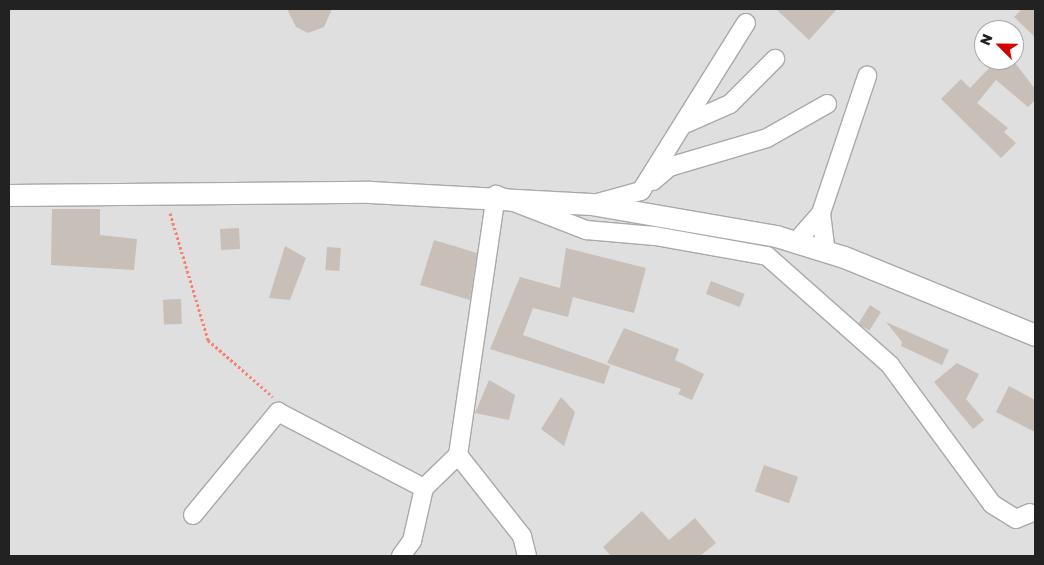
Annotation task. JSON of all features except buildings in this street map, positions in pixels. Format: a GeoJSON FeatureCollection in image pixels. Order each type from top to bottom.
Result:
{"type":"FeatureCollection","features":[{"type":"Feature","properties":{"kind":"street"},"geometry":{"type":"LineString","coordinates":[[641,191],[687,123],[746,23]]}},
{"type":"Feature","properties":{"kind":"street"},"geometry":{"type":"LineString","coordinates":[[687,123],[730,104],[775,59]]}},
{"type":"Feature","properties":{"kind":"street"},"geometry":{"type":"LineString","coordinates":[[796,242],[821,213],[867,76]]}},
{"type":"Feature","properties":{"kind":"street"},"geometry":{"type":"LineString","coordinates":[[591,204],[641,191],[670,167],[767,138],[827,104]]}},
{"type":"Feature","properties":{"kind":"street"},"geometry":{"type":"LineString","coordinates":[[9,195],[165,196],[370,192],[496,196],[591,204],[731,225],[796,242],[826,252],[1035,335]]}},
{"type":"Feature","properties":{"kind":"street"},"geometry":{"type":"LineString","coordinates":[[401,556],[412,541],[424,488],[458,455],[496,196]]}},
{"type":"Feature","properties":{"kind":"street"},"geometry":{"type":"LineString","coordinates":[[496,196],[586,230],[655,236],[767,256],[890,365],[992,504],[1016,519],[1030,513]]}},
{"type":"Feature","properties":{"kind":"street"},"geometry":{"type":"LineString","coordinates":[[821,213],[826,252]]}},
{"type":"Feature","properties":{"kind":"street"},"geometry":{"type":"LineString","coordinates":[[193,515],[278,412],[424,488]]}},
{"type":"Feature","properties":{"kind":"street"},"geometry":{"type":"LineString","coordinates":[[458,455],[522,536],[526,556]]}},
{"type":"Feature","properties":{"kind":"path"},"geometry":{"type":"LineString","coordinates":[[165,196],[208,340],[275,399]]}},
{"type":"Feature","properties":{"kind":"shaded area"},"geometry":{"type":"Polygon","coordinates":[[[9,9],[1035,9],[1035,556],[9,556],[9,9]]]}}]}
